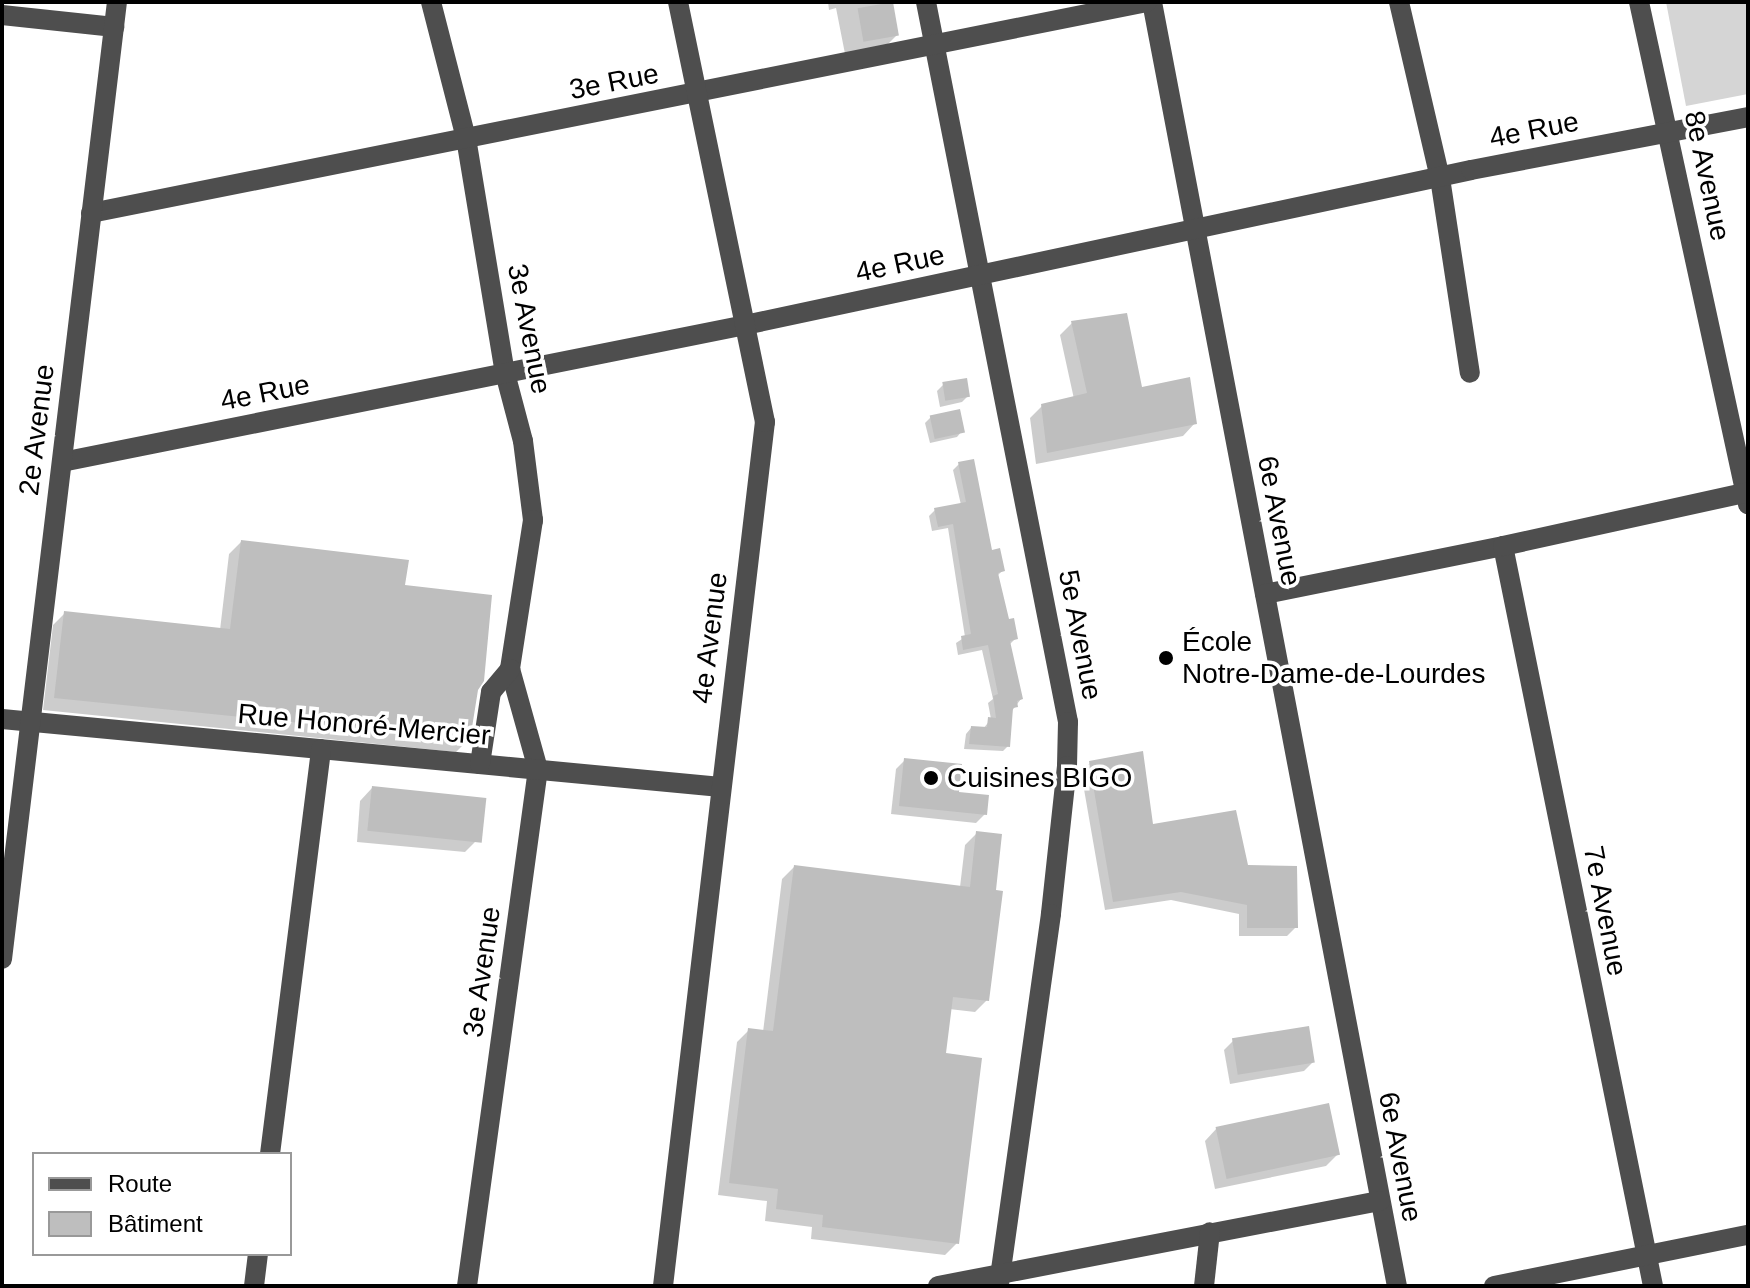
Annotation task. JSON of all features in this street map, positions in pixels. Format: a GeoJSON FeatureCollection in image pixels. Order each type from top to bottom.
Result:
{"type":"FeatureCollection","features":[{"type":"Feature","properties":{"kind":"street","name":"2e Avenue"},"geometry":{"type":"LineString","coordinates":[[2,959],[117,2]]}},
{"type":"Feature","properties":{"kind":"street","name":"3e Avenue"},"geometry":{"type":"LineString","coordinates":[[431,2],[466,138],[505,373],[523,441],[533,520],[510,669],[538,769],[467,1286]]}},
{"type":"Feature","properties":{"kind":"street","name":"4e Avenue"},"geometry":{"type":"LineString","coordinates":[[663,1286],[765,422],[678,2]]}},
{"type":"Feature","properties":{"kind":"street","name":"5e Avenue"},"geometry":{"type":"LineString","coordinates":[[926,2],[1068,722],[1068,755],[1054,885],[1000,1279]]}},
{"type":"Feature","properties":{"kind":"street","name":"3e Rue"},"geometry":{"type":"LineString","coordinates":[[91,213],[696,95],[1149,2]]}},
{"type":"Feature","properties":{"kind":"street","name":"6e Avenue"},"geometry":{"type":"LineString","coordinates":[[1149,2],[1196,231],[1397,1286]]}},
{"type":"Feature","properties":{"kind":"street"},"geometry":{"type":"LineString","coordinates":[[1399,2],[1440,178],[1470,373]]}},
{"type":"Feature","properties":{"kind":"street","name":"8e Avenue"},"geometry":{"type":"LineString","coordinates":[[1639,2],[1747,496]]}},
{"type":"Feature","properties":{"kind":"street"},"geometry":{"type":"LineString","coordinates":[[2,15],[114,27]]}},
{"type":"Feature","properties":{"kind":"street","name":"4e Rue"},"geometry":{"type":"LineString","coordinates":[[62,462],[745,325],[1440,178],[1748,117]]}},
{"type":"Feature","properties":{"kind":"street"},"geometry":{"type":"LineString","coordinates":[[1265,594],[1747,496]]}},
{"type":"Feature","properties":{"kind":"street","name":"7e Avenue"},"geometry":{"type":"LineString","coordinates":[[1503,546],[1653,1286]]}},
{"type":"Feature","properties":{"kind":"street","name":"3e Avenue"},"geometry":{"type":"LineString","coordinates":[[480,764],[491,692],[510,669]]}},
{"type":"Feature","properties":{"kind":"street","name":"Rue Honoré-Mercier"},"geometry":{"type":"LineString","coordinates":[[2,719],[721,787]]}},
{"type":"Feature","properties":{"kind":"street"},"geometry":{"type":"LineString","coordinates":[[270,1152],[321,749]]}},
{"type":"Feature","properties":{"kind":"street"},"geometry":{"type":"LineString","coordinates":[[938,1286],[1000,1279],[1210,1232],[1380,1201]]}},
{"type":"Feature","properties":{"kind":"street"},"geometry":{"type":"LineString","coordinates":[[1204,1286],[1210,1232]]}},
{"type":"Feature","properties":{"kind":"street"},"geometry":{"type":"LineString","coordinates":[[1494,1286],[1748,1235]]}},
{"type":"Feature","properties":{"kind":"street"},"geometry":{"type":"LineString","coordinates":[[254,1286],[258,1256]]}},
{"type":"Feature","properties":{"kind":"shaded area"},"geometry":{"type":"Polygon","coordinates":[[[1666,2],[1748,2],[1748,94],[1686,106],[1666,2]]]}},
{"type":"Feature","properties":{"kind":"building"},"geometry":{"type":"Polygon","coordinates":[[[893,2],[899,35],[863,42],[858,8],[893,2]]]}},
{"type":"Feature","properties":{"kind":"building"},"geometry":{"type":"Polygon","coordinates":[[[1127,313],[1142,387],[1190,377],[1197,424],[1047,453],[1041,404],[1087,393],[1071,321],[1127,313]]]}},
{"type":"Feature","properties":{"kind":"building"},"geometry":{"type":"Polygon","coordinates":[[[967,378],[970,397],[945,401],[942,382],[967,378]]]}},
{"type":"Feature","properties":{"kind":"building"},"geometry":{"type":"Polygon","coordinates":[[[960,409],[965,432],[935,439],[930,415],[960,409]]]}},
{"type":"Feature","properties":{"kind":"building"},"geometry":{"type":"Polygon","coordinates":[[[974,459],[992,550],[1000,548],[1005,571],[998,573],[1009,619],[1014,618],[1018,639],[1010,641],[1023,699],[1017,701],[1018,707],[1013,708],[1010,747],[969,744],[971,726],[987,727],[988,717],[996,718],[993,696],[998,694],[988,645],[963,650],[961,636],[971,634],[953,524],[938,527],[934,508],[966,502],[958,462],[974,459]]]}},
{"type":"Feature","properties":{"kind":"building"},"geometry":{"type":"Polygon","coordinates":[[[241,540],[409,560],[405,585],[492,595],[484,681],[478,690],[470,740],[54,698],[64,611],[230,629],[241,540]]]}},
{"type":"Feature","properties":{"kind":"building"},"geometry":{"type":"Polygon","coordinates":[[[1143,751],[1153,824],[1236,810],[1248,865],[1297,866],[1298,928],[1247,928],[1247,905],[1181,892],[1113,902],[1089,761],[1143,751]]]}},
{"type":"Feature","properties":{"kind":"building","name":"Cuisines BIGO"},"geometry":{"type":"Polygon","coordinates":[[[904,758],[962,764],[959,792],[989,795],[987,815],[899,806],[904,758]]]}},
{"type":"Feature","properties":{"kind":"building"},"geometry":{"type":"Polygon","coordinates":[[[372,786],[486,798],[482,843],[367,831],[372,786]]]}},
{"type":"Feature","properties":{"kind":"building"},"geometry":{"type":"Polygon","coordinates":[[[976,831],[1002,834],[996,890],[1003,891],[989,1001],[953,997],[946,1053],[982,1058],[959,1244],[822,1227],[823,1215],[776,1209],[778,1189],[729,1183],[748,1028],[773,1031],[794,865],[970,887],[976,831]]]}},
{"type":"Feature","properties":{"kind":"building"},"geometry":{"type":"Polygon","coordinates":[[[1309,1026],[1315,1063],[1238,1075],[1232,1038],[1309,1026]]]}},
{"type":"Feature","properties":{"kind":"building"},"geometry":{"type":"Polygon","coordinates":[[[1329,1103],[1340,1155],[1227,1179],[1216,1127],[1329,1103]]]}},
{"type":"Feature","properties":{"kind":"place","name":"École Notre-Dame-de-Lourdes"},"geometry":{"type":"Point","coordinates":[1166,658]}},
{"type":"Feature","properties":{"kind":"place","name":"Cuisines BIGO"},"geometry":{"type":"Point","coordinates":[931,778]}}]}
